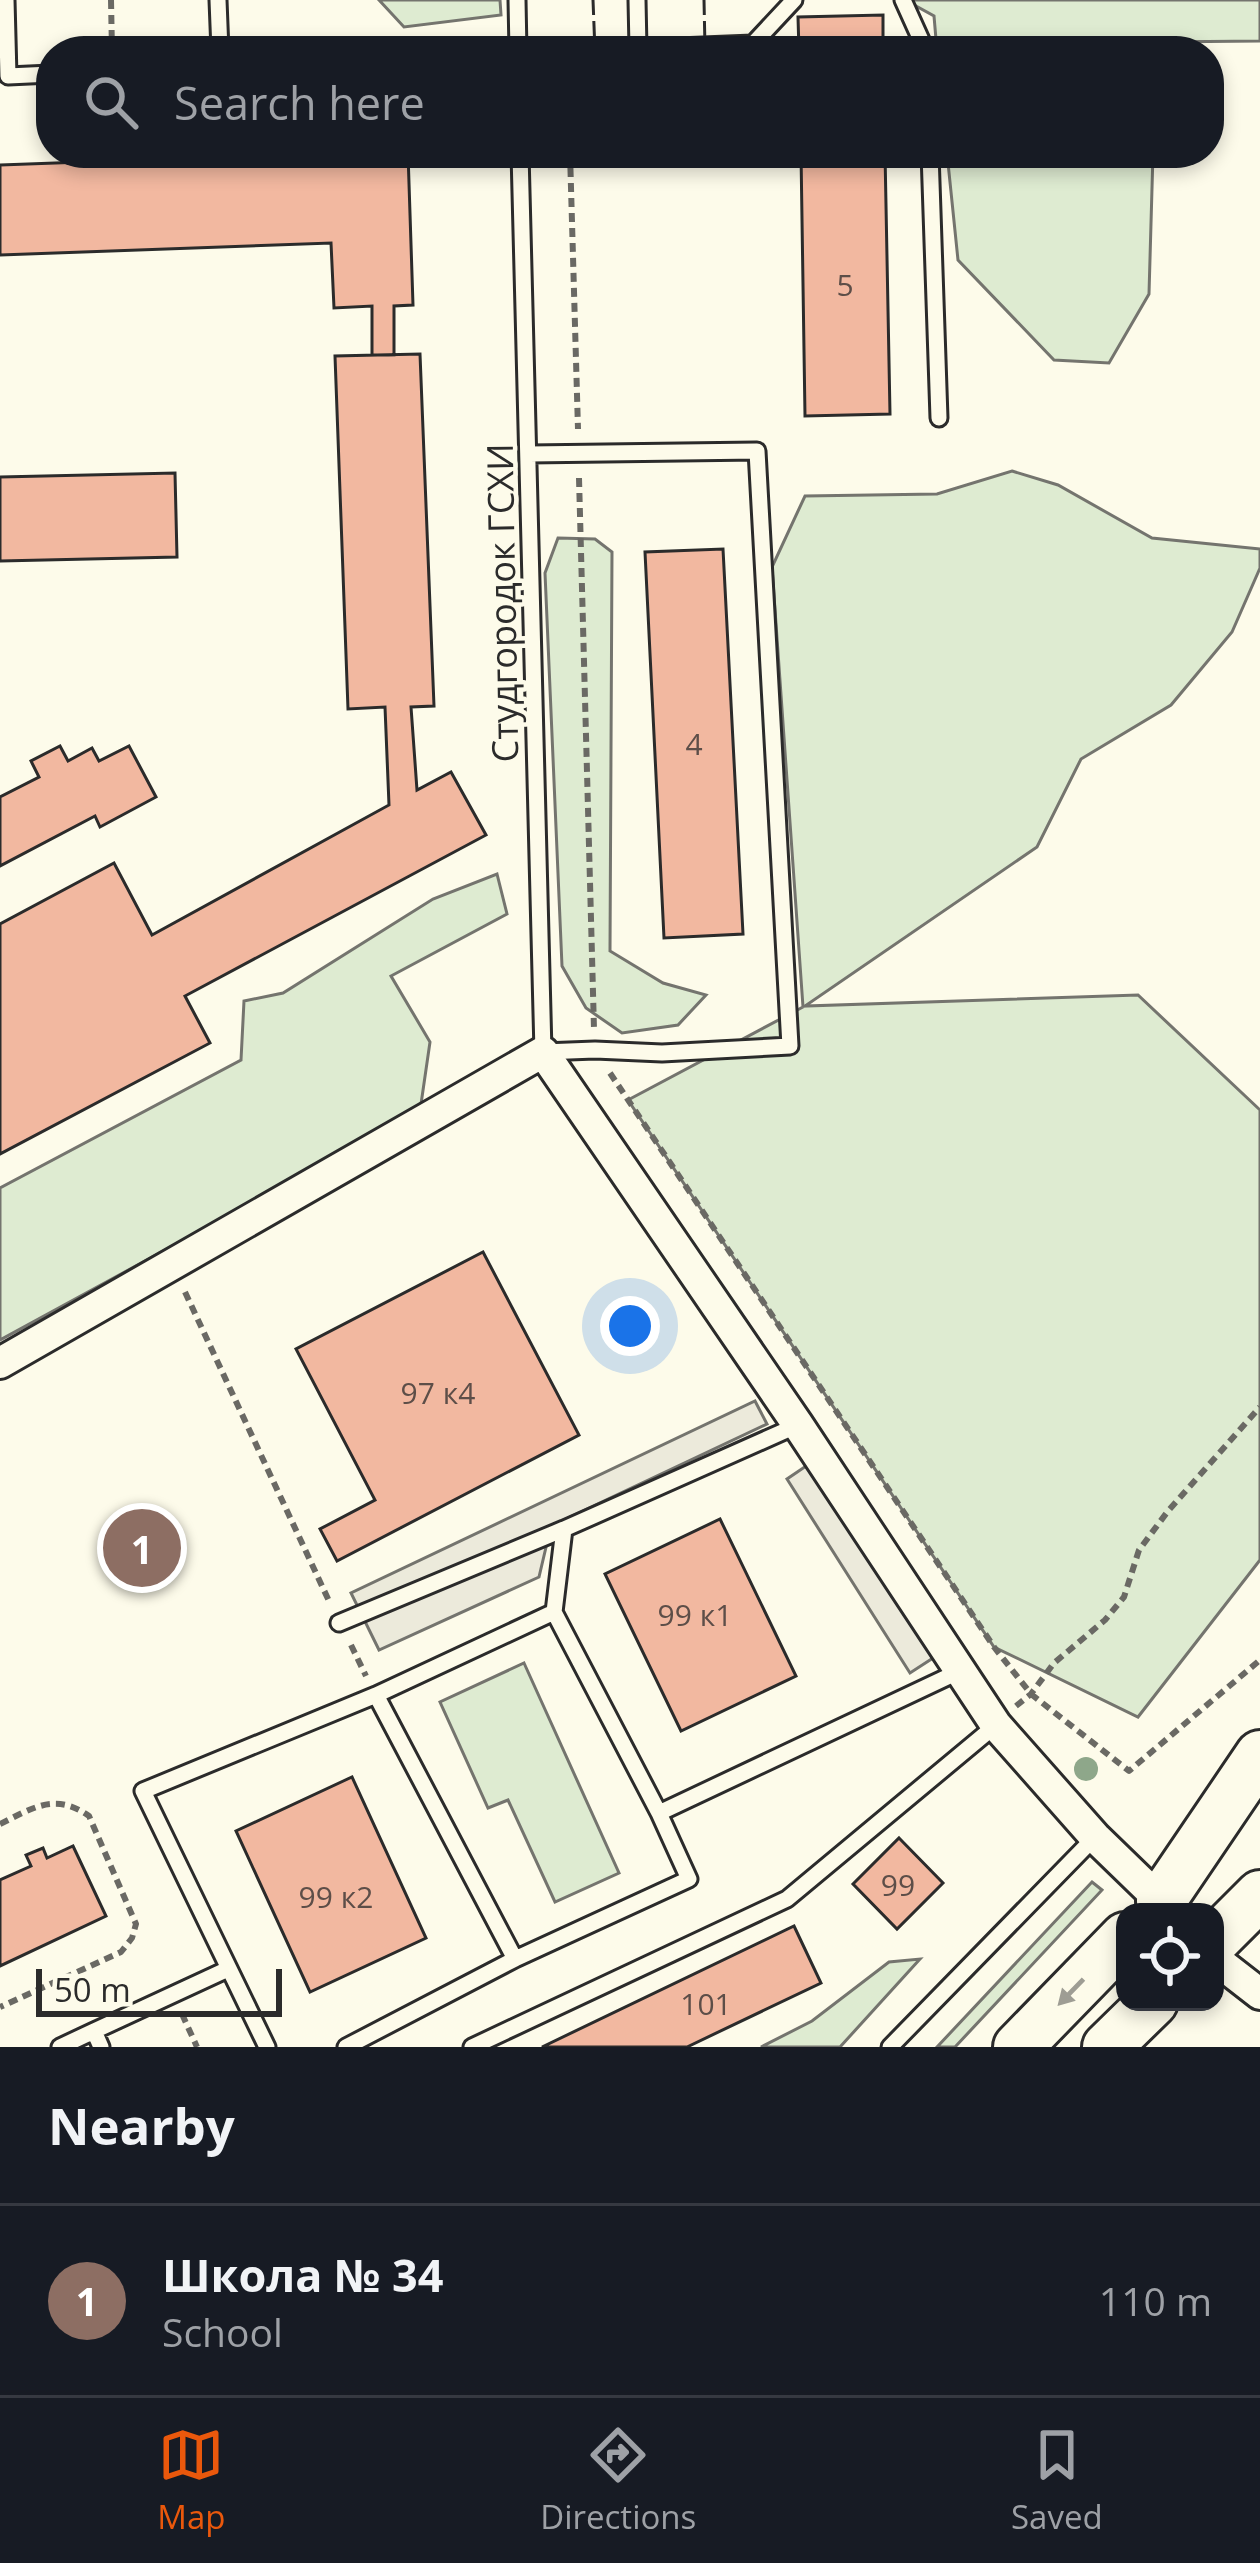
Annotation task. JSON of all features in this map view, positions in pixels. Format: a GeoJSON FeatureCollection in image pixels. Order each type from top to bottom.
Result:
{"type":"FeatureCollection","features":[{"type":"Feature","properties":{"kind":"main road"},"geometry":{"type":"LineString","coordinates":[[1157,1903],[1260,1755]]}},
{"type":"Feature","properties":{"kind":"main road"},"geometry":{"type":"LineString","coordinates":[[1158,1903],[1260,1812]]}},
{"type":"Feature","properties":{"kind":"main road"},"geometry":{"type":"LineString","coordinates":[[1224,1931],[1260,1895]]}},
{"type":"Feature","properties":{"kind":"main road"},"geometry":{"type":"LineString","coordinates":[[1018,2047],[1116,1946]]}},
{"type":"Feature","properties":{"kind":"main road"},"geometry":{"type":"LineString","coordinates":[[1107,2047],[1144,2011]]}},
{"type":"Feature","properties":{"kind":"street"},"geometry":{"type":"LineString","coordinates":[[0,1363],[543,1052],[996,1725],[1152,1903]]}},
{"type":"Feature","properties":{"kind":"street"},"geometry":{"type":"LineString","coordinates":[[1224,1966],[1260,1994]]}},
{"type":"Feature","properties":{"kind":"lane"},"geometry":{"type":"LineString","coordinates":[[6,0],[8,76],[36,75]]}},
{"type":"Feature","properties":{"kind":"lane"},"geometry":{"type":"LineString","coordinates":[[218,0],[219,36]]}},
{"type":"Feature","properties":{"kind":"lane"},"geometry":{"type":"LineString","coordinates":[[517,0],[518,36]]}},
{"type":"Feature","properties":{"kind":"lane"},"geometry":{"type":"LineString","coordinates":[[637,0],[638,36]]}},
{"type":"Feature","properties":{"kind":"lane"},"geometry":{"type":"LineString","coordinates":[[760,36],[794,0]]}},
{"type":"Feature","properties":{"kind":"lane"},"geometry":{"type":"LineString","coordinates":[[903,0],[919,36]]}},
{"type":"Feature","properties":{"kind":"lane","name":"Студгородок ГСХИ"},"geometry":{"type":"LineString","coordinates":[[520,168],[543,1052]]}},
{"type":"Feature","properties":{"kind":"lane"},"geometry":{"type":"LineString","coordinates":[[931,168],[939,418]]}},
{"type":"Feature","properties":{"kind":"lane"},"geometry":{"type":"LineString","coordinates":[[529,454],[757,451],[790,1046],[662,1054],[543,1052]]}},
{"type":"Feature","properties":{"kind":"lane"},"geometry":{"type":"LineString","coordinates":[[339,1623],[797,1425]]}},
{"type":"Feature","properties":{"kind":"lane"},"geometry":{"type":"LineString","coordinates":[[346,2047],[515,1959],[689,1879],[554,1612],[563,1529]]}},
{"type":"Feature","properties":{"kind":"lane"},"geometry":{"type":"LineString","coordinates":[[267,2047],[143,1791],[376,1695],[554,1612]]}},
{"type":"Feature","properties":{"kind":"lane"},"geometry":{"type":"LineString","coordinates":[[659,1813],[962,1670]]}},
{"type":"Feature","properties":{"kind":"lane"},"geometry":{"type":"LineString","coordinates":[[376,1695],[515,1959]]}},
{"type":"Feature","properties":{"kind":"lane"},"geometry":{"type":"LineString","coordinates":[[472,2047],[787,1899],[996,1725]]}},
{"type":"Feature","properties":{"kind":"lane"},"geometry":{"type":"LineString","coordinates":[[890,2047],[1095,1837]]}},
{"type":"Feature","properties":{"kind":"lane"},"geometry":{"type":"LineString","coordinates":[[60,2047],[98,2039],[173,1994],[228,1969]]}},
{"type":"Feature","properties":{"kind":"path"},"geometry":{"type":"LineString","coordinates":[[111,0],[112,36]]}},
{"type":"Feature","properties":{"kind":"path"},"geometry":{"type":"LineString","coordinates":[[183,1288],[376,1695]]}},
{"type":"Feature","properties":{"kind":"path"},"geometry":{"type":"LineString","coordinates":[[996,1725],[1030,1694],[1054,1663],[1105,1620],[1124,1597],[1139,1550],[1168,1510],[1260,1407]]}},
{"type":"Feature","properties":{"kind":"path"},"geometry":{"type":"LineString","coordinates":[[0,1824],[41,1804],[62,1803],[89,1816],[136,1924],[121,1952],[0,2007]]}},
{"type":"Feature","properties":{"kind":"path"},"geometry":{"type":"LineString","coordinates":[[173,1994],[197,2047]]}},
{"type":"Feature","properties":{"kind":"green space"},"geometry":{"type":"Polygon","coordinates":[[[379,0],[500,0],[501,15],[404,27],[379,0]]]}},
{"type":"Feature","properties":{"kind":"green space"},"geometry":{"type":"Polygon","coordinates":[[[905,0],[1260,0],[1260,41],[1224,41],[1224,36],[936,36],[934,16],[905,0]]]}},
{"type":"Feature","properties":{"kind":"green space"},"geometry":{"type":"Polygon","coordinates":[[[949,168],[1153,168],[1149,294],[1109,363],[1054,360],[958,260],[949,168]]]}},
{"type":"Feature","properties":{"kind":"green space"},"geometry":{"type":"Polygon","coordinates":[[[1012,471],[1058,485],[1152,538],[1260,549],[1260,568],[1232,632],[1171,705],[1081,759],[1037,847],[805,1006],[1138,995],[1260,1110],[1260,1560],[1138,1717],[994,1647],[628,1100],[803,1007],[772,567],[805,496],[937,494],[1012,471]]]}},
{"type":"Feature","properties":{"kind":"green space"},"geometry":{"type":"Polygon","coordinates":[[[558,538],[595,539],[612,552],[610,951],[663,983],[706,995],[678,1025],[622,1033],[586,1008],[562,966],[545,573],[558,538]]]}},
{"type":"Feature","properties":{"kind":"green space"},"geometry":{"type":"Polygon","coordinates":[[[497,874],[507,914],[391,976],[430,1042],[420,1111],[0,1340],[0,1188],[241,1060],[244,1001],[283,993],[433,899],[497,874]]]}},
{"type":"Feature","properties":{"kind":"green space"},"geometry":{"type":"Polygon","coordinates":[[[524,1663],[619,1873],[555,1902],[508,1800],[488,1808],[440,1702],[524,1663]]]}},
{"type":"Feature","properties":{"kind":"green space"},"geometry":{"type":"Polygon","coordinates":[[[1092,1882],[1102,1890],[955,2047],[937,2047],[1092,1882]]]}},
{"type":"Feature","properties":{"kind":"green space"},"geometry":{"type":"Polygon","coordinates":[[[920,1959],[840,2047],[761,2047],[812,2021],[889,1962],[920,1959]]]}},
{"type":"Feature","properties":{"kind":"shaded area"},"geometry":{"type":"Polygon","coordinates":[[[755,1401],[767,1424],[551,1526],[539,1577],[379,1650],[351,1593],[755,1401]]]}},
{"type":"Feature","properties":{"kind":"shaded area"},"geometry":{"type":"Polygon","coordinates":[[[809,1464],[933,1658],[910,1673],[787,1479],[809,1464]]]}},
{"type":"Feature","properties":{"kind":"building"},"geometry":{"type":"Polygon","coordinates":[[[883,15],[883,36],[799,36],[798,17],[883,15]]]}},
{"type":"Feature","properties":{"kind":"building"},"geometry":{"type":"Polygon","coordinates":[[[0,165],[408,168],[413,305],[394,306],[394,355],[372,355],[372,306],[334,308],[331,243],[0,255],[0,165]]]}},
{"type":"Feature","properties":{"kind":"building"},"geometry":{"type":"Polygon","coordinates":[[[801,168],[885,168],[890,414],[805,416],[801,168]]]}},
{"type":"Feature","properties":{"kind":"building"},"geometry":{"type":"Polygon","coordinates":[[[420,354],[434,706],[411,707],[417,790],[451,772],[486,835],[185,996],[210,1043],[0,1154],[0,924],[114,863],[152,935],[389,805],[385,707],[348,709],[335,356],[420,354]]]}},
{"type":"Feature","properties":{"kind":"building"},"geometry":{"type":"Polygon","coordinates":[[[175,473],[177,557],[0,561],[0,477],[175,473]]]}},
{"type":"Feature","properties":{"kind":"building"},"geometry":{"type":"Polygon","coordinates":[[[723,549],[743,934],[664,938],[645,552],[723,549]]]}},
{"type":"Feature","properties":{"kind":"building"},"geometry":{"type":"Polygon","coordinates":[[[60,746],[68,761],[92,748],[99,761],[129,746],[156,797],[100,827],[95,816],[0,866],[0,797],[39,777],[31,761],[60,746]]]}},
{"type":"Feature","properties":{"kind":"building"},"geometry":{"type":"Polygon","coordinates":[[[483,1252],[579,1435],[337,1561],[320,1529],[375,1500],[296,1349],[483,1252]]]}},
{"type":"Feature","properties":{"kind":"building"},"geometry":{"type":"Polygon","coordinates":[[[720,1519],[796,1676],[681,1731],[605,1574],[720,1519]]]}},
{"type":"Feature","properties":{"kind":"building"},"geometry":{"type":"Polygon","coordinates":[[[352,1777],[426,1938],[310,1992],[236,1831],[352,1777]]]}},
{"type":"Feature","properties":{"kind":"building"},"geometry":{"type":"Polygon","coordinates":[[[899,1838],[943,1883],[897,1929],[853,1884],[899,1838]]]}},
{"type":"Feature","properties":{"kind":"building"},"geometry":{"type":"Polygon","coordinates":[[[73,1846],[106,1916],[0,1966],[0,1880],[31,1866],[26,1855],[43,1848],[47,1858],[73,1846]]]}},
{"type":"Feature","properties":{"kind":"building"},"geometry":{"type":"Polygon","coordinates":[[[794,1926],[821,1983],[687,2047],[542,2047],[794,1926]]]}},
{"type":"Feature","properties":{"kind":"fence"},"geometry":{"type":"LineString","coordinates":[[593,0],[594,36]]}},
{"type":"Feature","properties":{"kind":"fence"},"geometry":{"type":"LineString","coordinates":[[704,0],[705,36]]}},
{"type":"Feature","properties":{"kind":"place","name":"Школа № 34"},"geometry":{"type":"Point","coordinates":[142,1548]}}]}
